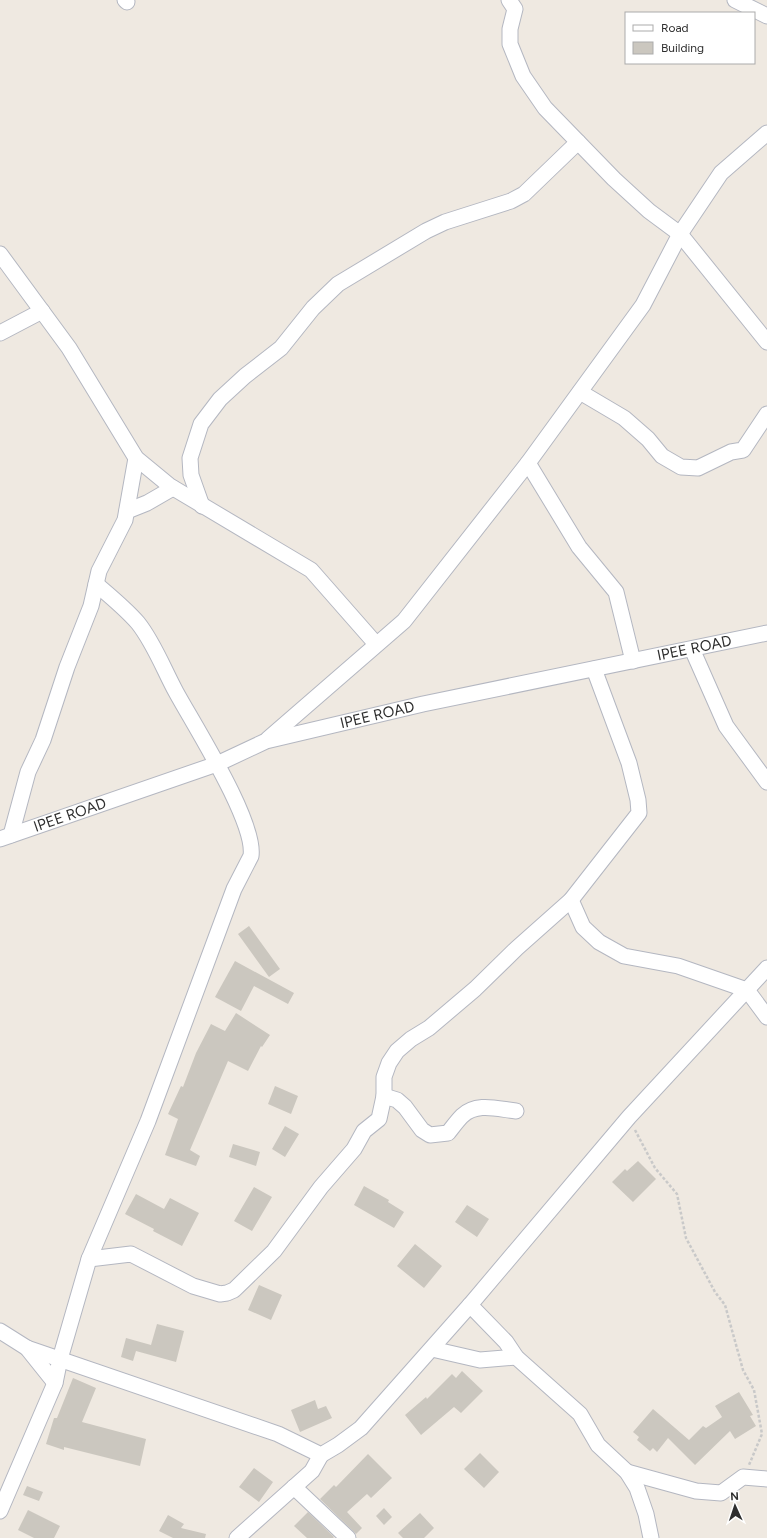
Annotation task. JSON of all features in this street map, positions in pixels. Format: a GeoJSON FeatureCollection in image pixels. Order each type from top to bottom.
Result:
{"type":"FeatureCollection","features":[{"type":"Feature","properties":{"kind":"street"},"geometry":{"type":"LineString","coordinates":[[509,0],[516,9],[510,30],[510,44],[523,76],[545,108],[649,211],[680,234],[767,342]]}},
{"type":"Feature","properties":{"kind":"street"},"geometry":{"type":"LineString","coordinates":[[735,0],[767,16]]}},
{"type":"Feature","properties":{"kind":"street"},"geometry":{"type":"LineString","coordinates":[[266,741],[404,621],[528,463],[643,305],[680,234],[721,173],[767,133]]}},
{"type":"Feature","properties":{"kind":"street"},"geometry":{"type":"LineString","coordinates":[[202,506],[191,475],[190,458],[201,424],[220,399],[245,376],[281,348],[313,308],[338,284],[426,231],[445,222],[511,201],[524,194],[543,178],[578,142]]}},
{"type":"Feature","properties":{"kind":"street"},"geometry":{"type":"LineString","coordinates":[[0,254],[68,348],[136,458],[173,488],[311,570],[376,644]]}},
{"type":"Feature","properties":{"kind":"street"},"geometry":{"type":"LineString","coordinates":[[0,332],[42,311]]}},
{"type":"Feature","properties":{"kind":"street"},"geometry":{"type":"LineString","coordinates":[[580,392],[624,418],[648,439],[662,456],[681,467],[698,468],[731,452],[742,450],[767,414]]}},
{"type":"Feature","properties":{"kind":"street"},"geometry":{"type":"LineString","coordinates":[[5,837],[28,772],[43,740],[67,667],[91,606],[104,559],[125,520],[136,458]]}},
{"type":"Feature","properties":{"kind":"street"},"geometry":{"type":"LineString","coordinates":[[528,463],[579,547],[616,592],[633,661]]}},
{"type":"Feature","properties":{"kind":"street"},"geometry":{"type":"LineString","coordinates":[[127,511],[147,503],[173,488]]}},
{"type":"Feature","properties":{"kind":"street"},"geometry":{"type":"LineString","coordinates":[[0,1511],[55,1383],[60,1359],[89,1259],[148,1121],[234,889],[251,856],[251,844],[242,818],[217,764],[138,624],[96,584]]}},
{"type":"Feature","properties":{"kind":"street","name":"IPEE ROAD"},"geometry":{"type":"LineString","coordinates":[[5,837],[217,764],[266,741],[423,704],[767,633]]}},
{"type":"Feature","properties":{"kind":"street"},"geometry":{"type":"LineString","coordinates":[[692,649],[726,726],[767,782]]}},
{"type":"Feature","properties":{"kind":"street"},"geometry":{"type":"LineString","coordinates":[[89,1259],[131,1254],[193,1286],[220,1294],[234,1290],[274,1250],[321,1187],[354,1149],[364,1131],[379,1119],[384,1096],[384,1077],[389,1063],[397,1051],[411,1039],[429,1028],[475,989],[516,948],[571,900],[639,813],[638,800],[628,763],[594,669]]}},
{"type":"Feature","properties":{"kind":"street"},"geometry":{"type":"LineString","coordinates":[[571,900],[583,927],[599,942],[624,956],[678,966],[747,990],[767,1016]]}},
{"type":"Feature","properties":{"kind":"street"},"geometry":{"type":"LineString","coordinates":[[237,1538],[312,1471],[321,1455],[338,1445],[361,1428],[470,1305],[629,1117],[767,968]]}},
{"type":"Feature","properties":{"kind":"street"},"geometry":{"type":"LineString","coordinates":[[384,1096],[397,1100],[405,1107],[422,1130],[430,1135],[448,1133],[461,1117],[469,1111],[478,1108],[516,1110]]}},
{"type":"Feature","properties":{"kind":"street"},"geometry":{"type":"LineString","coordinates":[[470,1305],[506,1342],[516,1357],[580,1414],[598,1445],[627,1472],[637,1488],[646,1514],[651,1538]]}},
{"type":"Feature","properties":{"kind":"street"},"geometry":{"type":"LineString","coordinates":[[0,1330],[28,1348],[278,1434],[321,1455]]}},
{"type":"Feature","properties":{"kind":"street"},"geometry":{"type":"LineString","coordinates":[[28,1348],[55,1383]]}},
{"type":"Feature","properties":{"kind":"street"},"geometry":{"type":"LineString","coordinates":[[432,1349],[480,1360],[516,1357]]}},
{"type":"Feature","properties":{"kind":"street"},"geometry":{"type":"LineString","coordinates":[[627,1472],[696,1491],[721,1493],[743,1477],[767,1479]]}},
{"type":"Feature","properties":{"kind":"street"},"geometry":{"type":"LineString","coordinates":[[294,1487],[348,1538]]}},
{"type":"Feature","properties":{"kind":"path"},"geometry":{"type":"LineString","coordinates":[[629,1117],[654,1168],[677,1194],[686,1238],[715,1292],[725,1305],[743,1370],[754,1390],[762,1434],[743,1477]]}},
{"type":"Feature","properties":{"kind":"building"},"geometry":{"type":"Polygon","coordinates":[[[249,926],[280,969],[269,977],[238,934],[249,926]]]}},
{"type":"Feature","properties":{"kind":"building"},"geometry":{"type":"Polygon","coordinates":[[[235,961],[294,993],[288,1004],[254,986],[241,1011],[215,997],[235,961]]]}},
{"type":"Feature","properties":{"kind":"building"},"geometry":{"type":"Polygon","coordinates":[[[236,1013],[270,1035],[262,1047],[261,1046],[248,1071],[228,1061],[190,1150],[200,1156],[196,1166],[165,1155],[178,1119],[168,1114],[181,1086],[183,1087],[196,1053],[211,1024],[225,1031],[236,1013]]]}},
{"type":"Feature","properties":{"kind":"building"},"geometry":{"type":"Polygon","coordinates":[[[275,1086],[298,1096],[291,1114],[268,1104],[275,1086]]]}},
{"type":"Feature","properties":{"kind":"building"},"geometry":{"type":"Polygon","coordinates":[[[285,1126],[299,1134],[285,1157],[272,1149],[285,1126]]]}},
{"type":"Feature","properties":{"kind":"building"},"geometry":{"type":"Polygon","coordinates":[[[233,1144],[260,1152],[256,1166],[229,1157],[233,1144]]]}},
{"type":"Feature","properties":{"kind":"building"},"geometry":{"type":"Polygon","coordinates":[[[638,1161],[656,1179],[633,1202],[612,1182],[625,1169],[627,1171],[638,1161]]]}},
{"type":"Feature","properties":{"kind":"building"},"geometry":{"type":"Polygon","coordinates":[[[364,1186],[389,1200],[388,1202],[404,1212],[394,1228],[354,1205],[364,1186]]]}},
{"type":"Feature","properties":{"kind":"building"},"geometry":{"type":"Polygon","coordinates":[[[254,1187],[272,1197],[252,1231],[234,1221],[254,1187]]]}},
{"type":"Feature","properties":{"kind":"building"},"geometry":{"type":"Polygon","coordinates":[[[136,1194],[164,1209],[170,1198],[199,1213],[182,1246],[125,1214],[136,1194]]]}},
{"type":"Feature","properties":{"kind":"building"},"geometry":{"type":"Polygon","coordinates":[[[467,1205],[489,1219],[477,1237],[455,1222],[467,1205]]]}},
{"type":"Feature","properties":{"kind":"building"},"geometry":{"type":"Polygon","coordinates":[[[415,1244],[442,1266],[424,1288],[397,1266],[415,1244]]]}},
{"type":"Feature","properties":{"kind":"building"},"geometry":{"type":"Polygon","coordinates":[[[259,1285],[282,1295],[271,1320],[248,1310],[259,1285]]]}},
{"type":"Feature","properties":{"kind":"building"},"geometry":{"type":"Polygon","coordinates":[[[157,1324],[184,1331],[176,1362],[136,1351],[133,1361],[121,1357],[126,1338],[151,1345],[157,1324]]]}},
{"type":"Feature","properties":{"kind":"building"},"geometry":{"type":"Polygon","coordinates":[[[462,1371],[483,1391],[461,1413],[454,1407],[421,1435],[405,1415],[426,1397],[427,1399],[452,1374],[456,1378],[462,1371]]]}},
{"type":"Feature","properties":{"kind":"building"},"geometry":{"type":"Polygon","coordinates":[[[73,1378],[96,1388],[82,1422],[146,1439],[140,1466],[64,1447],[64,1450],[46,1444],[54,1418],[57,1418],[73,1378]]]}},
{"type":"Feature","properties":{"kind":"building"},"geometry":{"type":"Polygon","coordinates":[[[739,1392],[753,1415],[750,1416],[756,1426],[735,1439],[730,1431],[695,1465],[668,1438],[657,1452],[653,1448],[650,1451],[637,1440],[639,1437],[633,1432],[653,1409],[689,1440],[703,1426],[706,1428],[722,1417],[715,1406],[739,1392]]]}},
{"type":"Feature","properties":{"kind":"building"},"geometry":{"type":"Polygon","coordinates":[[[315,1400],[318,1409],[326,1406],[332,1418],[300,1432],[291,1410],[315,1400]]]}},
{"type":"Feature","properties":{"kind":"building"},"geometry":{"type":"Polygon","coordinates":[[[480,1453],[499,1472],[484,1488],[464,1469],[480,1453]]]}},
{"type":"Feature","properties":{"kind":"building"},"geometry":{"type":"Polygon","coordinates":[[[368,1454],[392,1478],[371,1498],[367,1494],[347,1512],[362,1528],[356,1534],[320,1499],[334,1485],[336,1487],[368,1454]]]}},
{"type":"Feature","properties":{"kind":"building"},"geometry":{"type":"Polygon","coordinates":[[[254,1468],[273,1482],[259,1502],[239,1487],[254,1468]]]}},
{"type":"Feature","properties":{"kind":"building"},"geometry":{"type":"Polygon","coordinates":[[[27,1486],[43,1492],[39,1501],[23,1495],[27,1486]]]}},
{"type":"Feature","properties":{"kind":"building"},"geometry":{"type":"Polygon","coordinates":[[[384,1508],[392,1517],[384,1525],[376,1516],[384,1508]]]}},
{"type":"Feature","properties":{"kind":"building"},"geometry":{"type":"Polygon","coordinates":[[[28,1510],[60,1526],[54,1538],[34,1538],[18,1530],[28,1510]]]}},
{"type":"Feature","properties":{"kind":"building"},"geometry":{"type":"Polygon","coordinates":[[[308,1512],[334,1537],[333,1538],[307,1538],[294,1526],[308,1512]]]}},
{"type":"Feature","properties":{"kind":"building"},"geometry":{"type":"Polygon","coordinates":[[[420,1513],[434,1528],[424,1538],[403,1538],[398,1533],[420,1513]]]}},
{"type":"Feature","properties":{"kind":"building"},"geometry":{"type":"Polygon","coordinates":[[[168,1515],[184,1524],[181,1528],[206,1534],[205,1538],[173,1538],[159,1531],[168,1515]]]}}]}
